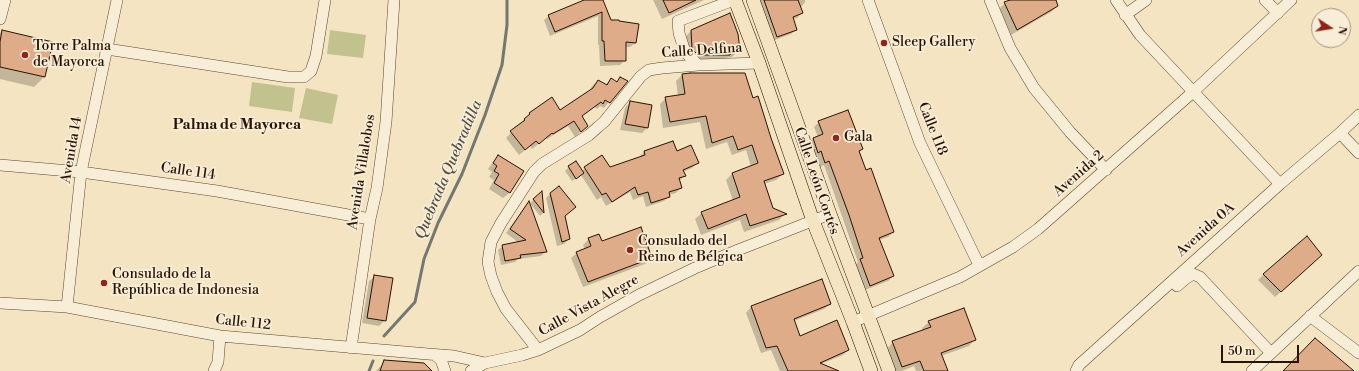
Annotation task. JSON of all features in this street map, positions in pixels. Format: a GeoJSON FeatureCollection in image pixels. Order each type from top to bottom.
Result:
{"type":"FeatureCollection","features":[{"type":"Feature","properties":{"kind":"main road","name":"Calle León Cortés"},"geometry":{"type":"LineString","coordinates":[[734,0],[758,63],[813,222],[871,371]]}},
{"type":"Feature","properties":{"kind":"main road","name":"Calle León Cortés"},"geometry":{"type":"LineString","coordinates":[[753,0],[830,214],[889,371]]}},
{"type":"Feature","properties":{"kind":"street"},"geometry":{"type":"LineString","coordinates":[[0,19],[5,0]]}},
{"type":"Feature","properties":{"kind":"street","name":"Avenida 14"},"geometry":{"type":"LineString","coordinates":[[67,307],[82,172],[118,0]]}},
{"type":"Feature","properties":{"kind":"street"},"geometry":{"type":"LineString","coordinates":[[107,49],[288,77],[304,77],[311,71],[316,56],[324,0]]}},
{"type":"Feature","properties":{"kind":"street","name":"Avenida Villalobos"},"geometry":{"type":"LineString","coordinates":[[351,348],[370,219],[377,188],[386,122],[394,0]]}},
{"type":"Feature","properties":{"kind":"street"},"geometry":{"type":"LineString","coordinates":[[698,65],[685,52],[679,33],[678,21],[734,0]]}},
{"type":"Feature","properties":{"kind":"street","name":"Calle 118"},"geometry":{"type":"LineString","coordinates":[[868,0],[920,143],[979,265]]}},
{"type":"Feature","properties":{"kind":"street"},"geometry":{"type":"LineString","coordinates":[[990,0],[1010,48],[1034,88],[1070,132],[1106,170]]}},
{"type":"Feature","properties":{"kind":"street"},"geometry":{"type":"LineString","coordinates":[[1116,0],[1140,35],[1280,184]]}},
{"type":"Feature","properties":{"kind":"street"},"geometry":{"type":"LineString","coordinates":[[1125,15],[1146,0]]}},
{"type":"Feature","properties":{"kind":"street"},"geometry":{"type":"LineString","coordinates":[[1265,0],[1278,12]]}},
{"type":"Feature","properties":{"kind":"street","name":"Avenida 2"},"geometry":{"type":"LineString","coordinates":[[853,322],[960,277],[1013,247],[1038,229],[1193,92],[1291,0]]}},
{"type":"Feature","properties":{"kind":"street","name":"Calle Delfina"},"geometry":{"type":"LineString","coordinates":[[538,350],[506,309],[497,292],[488,262],[491,242],[501,223],[534,172],[542,164],[589,135],[604,122],[640,76],[649,70],[698,65],[758,63]]}},
{"type":"Feature","properties":{"kind":"street","name":"Avenida 0A"},"geometry":{"type":"LineString","coordinates":[[1076,371],[1078,365],[1359,115]]}},
{"type":"Feature","properties":{"kind":"street"},"geometry":{"type":"LineString","coordinates":[[1340,133],[1359,153]]}},
{"type":"Feature","properties":{"kind":"street","name":"Calle 114"},"geometry":{"type":"LineString","coordinates":[[0,165],[82,172],[217,191],[370,219]]}},
{"type":"Feature","properties":{"kind":"street","name":"Calle Vista Alegre"},"geometry":{"type":"LineString","coordinates":[[471,371],[485,363],[538,350],[580,330],[639,295],[695,268],[830,214]]}},
{"type":"Feature","properties":{"kind":"street"},"geometry":{"type":"LineString","coordinates":[[1252,371],[1359,271]]}},
{"type":"Feature","properties":{"kind":"street"},"geometry":{"type":"LineString","coordinates":[[1143,317],[1185,278],[1193,274],[1200,277],[1271,353]]}},
{"type":"Feature","properties":{"kind":"street","name":"Calle 112"},"geometry":{"type":"LineString","coordinates":[[0,302],[67,307],[220,336],[454,356],[485,363]]}},
{"type":"Feature","properties":{"kind":"street"},"geometry":{"type":"LineString","coordinates":[[1310,316],[1359,353]]}},
{"type":"Feature","properties":{"kind":"street"},"geometry":{"type":"LineString","coordinates":[[214,371],[218,362],[220,336]]}},
{"type":"Feature","properties":{"kind":"street"},"geometry":{"type":"LineString","coordinates":[[435,355],[441,360],[445,371]]}},
{"type":"Feature","properties":{"kind":"green space"},"geometry":{"type":"Polygon","coordinates":[[[330,30],[366,35],[363,58],[327,54],[330,30]]]}},
{"type":"Feature","properties":{"kind":"green space"},"geometry":{"type":"Polygon","coordinates":[[[252,82],[295,88],[292,112],[249,106],[252,82]]]}},
{"type":"Feature","properties":{"kind":"green space"},"geometry":{"type":"Polygon","coordinates":[[[306,88],[338,95],[332,124],[299,118],[306,88]]]}},
{"type":"Feature","properties":{"kind":"building"},"geometry":{"type":"Polygon","coordinates":[[[584,0],[603,0],[611,20],[639,24],[636,43],[626,42],[626,61],[605,61],[604,41],[602,41],[602,12],[555,32],[548,15],[584,0]]]}},
{"type":"Feature","properties":{"kind":"building"},"geometry":{"type":"Polygon","coordinates":[[[663,0],[696,0],[669,13],[663,0]]]}},
{"type":"Feature","properties":{"kind":"building"},"geometry":{"type":"Polygon","coordinates":[[[764,0],[798,0],[803,13],[793,17],[797,30],[777,37],[764,0]]]}},
{"type":"Feature","properties":{"kind":"building"},"geometry":{"type":"Polygon","coordinates":[[[1010,0],[1056,0],[1058,6],[1017,30],[1004,2],[1010,0]]]}},
{"type":"Feature","properties":{"kind":"building"},"geometry":{"type":"Polygon","coordinates":[[[730,13],[738,34],[740,50],[732,51],[730,55],[698,55],[692,49],[691,30],[730,13]]]}},
{"type":"Feature","properties":{"kind":"building","name":"Torre Palma de Mayorca"},"geometry":{"type":"Polygon","coordinates":[[[2,30],[53,42],[45,77],[0,67],[0,42],[2,30]]]}},
{"type":"Feature","properties":{"kind":"building"},"geometry":{"type":"Polygon","coordinates":[[[745,73],[753,98],[758,96],[784,174],[764,181],[773,208],[787,214],[750,226],[746,214],[708,229],[701,212],[740,197],[732,173],[758,163],[752,145],[738,150],[733,136],[712,143],[706,116],[670,122],[665,97],[685,94],[682,74],[745,73]]]}},
{"type":"Feature","properties":{"kind":"building"},"geometry":{"type":"Polygon","coordinates":[[[620,77],[628,81],[610,103],[605,100],[603,104],[601,102],[582,116],[588,126],[581,132],[574,121],[553,134],[552,133],[539,144],[536,141],[525,150],[510,131],[525,120],[524,119],[530,114],[529,113],[552,97],[560,110],[593,88],[598,80],[607,85],[611,78],[617,82],[620,77]]]}},
{"type":"Feature","properties":{"kind":"building"},"geometry":{"type":"Polygon","coordinates":[[[630,101],[652,105],[648,128],[625,124],[630,101]]]}},
{"type":"Feature","properties":{"kind":"building"},"geometry":{"type":"Polygon","coordinates":[[[848,110],[863,149],[859,151],[866,170],[871,168],[894,232],[879,238],[894,276],[870,286],[860,259],[863,258],[849,215],[829,161],[825,163],[821,151],[818,153],[813,138],[823,134],[818,121],[848,110]]]}},
{"type":"Feature","properties":{"kind":"building"},"geometry":{"type":"Polygon","coordinates":[[[673,141],[677,151],[691,145],[699,163],[683,170],[686,176],[679,178],[682,188],[669,192],[670,197],[651,203],[648,192],[638,195],[635,187],[612,202],[606,193],[602,195],[584,167],[602,155],[610,167],[645,155],[644,151],[673,141]]]}},
{"type":"Feature","properties":{"kind":"building"},"geometry":{"type":"Polygon","coordinates":[[[498,155],[524,171],[510,193],[494,183],[499,174],[494,171],[497,166],[493,163],[498,155]]]}},
{"type":"Feature","properties":{"kind":"building"},"geometry":{"type":"Polygon","coordinates":[[[576,161],[584,173],[576,179],[568,166],[576,161]]]}},
{"type":"Feature","properties":{"kind":"building"},"geometry":{"type":"Polygon","coordinates":[[[559,186],[576,207],[565,216],[570,239],[562,242],[550,193],[559,186]]]}},
{"type":"Feature","properties":{"kind":"building"},"geometry":{"type":"Polygon","coordinates":[[[542,191],[544,213],[533,199],[542,191]]]}},
{"type":"Feature","properties":{"kind":"building"},"geometry":{"type":"Polygon","coordinates":[[[529,201],[547,252],[520,255],[521,258],[505,261],[502,245],[526,240],[510,229],[529,201]]]}},
{"type":"Feature","properties":{"kind":"building"},"geometry":{"type":"Polygon","coordinates":[[[641,227],[652,258],[588,282],[576,252],[591,246],[588,238],[599,234],[602,241],[641,227]]]}},
{"type":"Feature","properties":{"kind":"building"},"geometry":{"type":"Polygon","coordinates":[[[1307,236],[1322,255],[1281,292],[1263,274],[1307,236]]]}},
{"type":"Feature","properties":{"kind":"building"},"geometry":{"type":"Polygon","coordinates":[[[374,275],[393,278],[386,321],[367,318],[374,275]]]}},
{"type":"Feature","properties":{"kind":"building"},"geometry":{"type":"Polygon","coordinates":[[[822,279],[831,304],[794,319],[800,336],[837,320],[849,350],[820,363],[839,371],[788,371],[777,346],[766,348],[751,306],[822,279]]]}},
{"type":"Feature","properties":{"kind":"building"},"geometry":{"type":"Polygon","coordinates":[[[964,308],[976,340],[941,353],[948,371],[924,371],[920,361],[902,367],[892,341],[931,327],[928,321],[964,308]]]}},
{"type":"Feature","properties":{"kind":"building"},"geometry":{"type":"Polygon","coordinates":[[[1315,338],[1354,371],[1283,371],[1315,338]]]}},
{"type":"Feature","properties":{"kind":"building"},"geometry":{"type":"Polygon","coordinates":[[[384,360],[424,363],[432,371],[380,371],[384,360]]]}},
{"type":"Feature","properties":{"kind":"waterway","name":"Quebrada Quebradilla"},"geometry":{"type":"LineString","coordinates":[[384,336],[415,302],[424,259],[438,223],[462,174],[485,115],[502,65],[507,25],[507,0]]}},
{"type":"Feature","properties":{"kind":"waterway","name":"Quebrada Quebradilla"},"geometry":{"type":"LineString","coordinates":[[369,371],[373,361]]}},
{"type":"Feature","properties":{"kind":"place","name":"Sleep Gallery"},"geometry":{"type":"Point","coordinates":[884,43]}},
{"type":"Feature","properties":{"kind":"place","name":"Torre Palma de Mayorca"},"geometry":{"type":"Point","coordinates":[25,55]}},
{"type":"Feature","properties":{"kind":"place","name":"Gala"},"geometry":{"type":"Point","coordinates":[836,138]}},
{"type":"Feature","properties":{"kind":"place","name":"Consulado del Reino de Bélgica"},"geometry":{"type":"Point","coordinates":[630,250]}},
{"type":"Feature","properties":{"kind":"place","name":"Consulado de la República de Indonesia"},"geometry":{"type":"Point","coordinates":[104,283]}},
{"type":"Feature","properties":{"kind":"district","name":"Palma de Mayorca"},"geometry":{"type":"Point","coordinates":[237,125]}}]}
